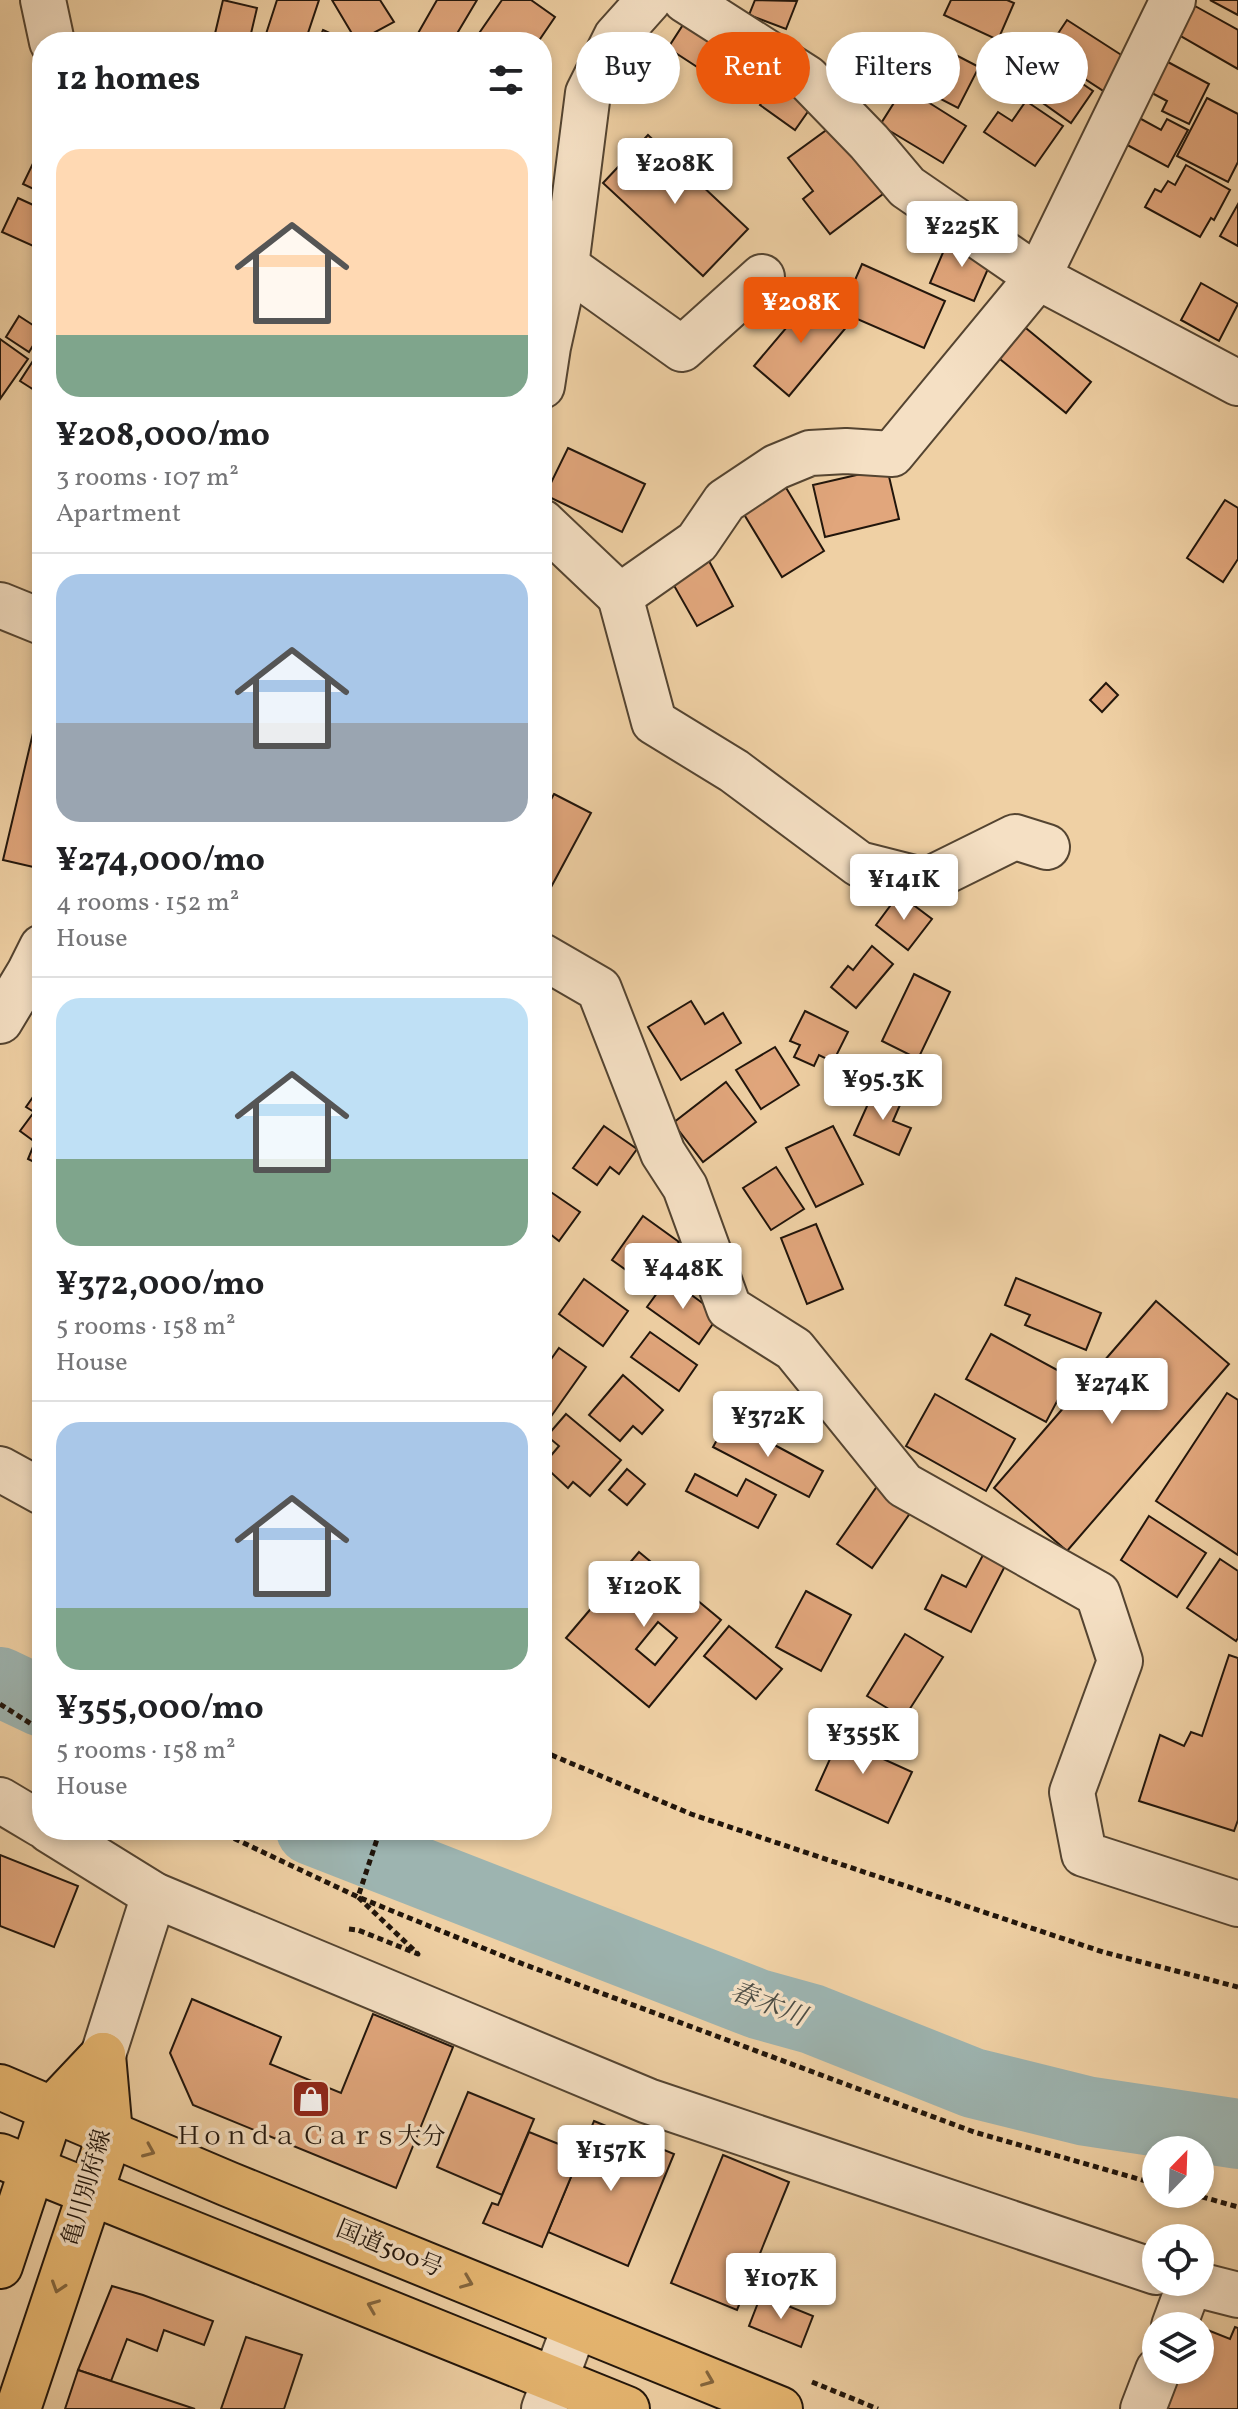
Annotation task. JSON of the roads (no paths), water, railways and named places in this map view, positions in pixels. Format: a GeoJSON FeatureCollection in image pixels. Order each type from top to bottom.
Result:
{"type":"FeatureCollection","features":[{"type":"Feature","properties":{"kind":"main road"},"geometry":{"type":"LineString","coordinates":[[0,2266],[16,2163],[52,2109],[103,2055]]}},
{"type":"Feature","properties":{"kind":"main road","name":"亀川別府線"},"geometry":{"type":"LineString","coordinates":[[18,2409],[110,2134],[103,2055]]}},
{"type":"Feature","properties":{"kind":"main road","name":"国道500号"},"geometry":{"type":"LineString","coordinates":[[0,2087],[780,2409]]}},
{"type":"Feature","properties":{"kind":"main road"},"geometry":{"type":"LineString","coordinates":[[16,2163],[90,2192],[550,2394],[627,2409]]}},
{"type":"Feature","properties":{"kind":"street"},"geometry":{"type":"LineString","coordinates":[[43,0],[50,32]]}},
{"type":"Feature","properties":{"kind":"street"},"geometry":{"type":"LineString","coordinates":[[552,329],[566,266],[588,93],[616,37],[649,0]]}},
{"type":"Feature","properties":{"kind":"street"},"geometry":{"type":"LineString","coordinates":[[685,0],[807,78],[869,142],[907,187],[1038,277],[1238,383]]}},
{"type":"Feature","properties":{"kind":"street"},"geometry":{"type":"LineString","coordinates":[[620,596],[697,542],[725,501],[776,467],[810,453],[846,451],[892,454],[1038,277],[1173,0]]}},
{"type":"Feature","properties":{"kind":"street"},"geometry":{"type":"LineString","coordinates":[[566,266],[682,349],[762,277]]}},
{"type":"Feature","properties":{"kind":"street"},"geometry":{"type":"LineString","coordinates":[[552,531],[620,596],[654,722],[734,771],[859,864],[926,881],[1015,837],[1047,847]]}},
{"type":"Feature","properties":{"kind":"street"},"geometry":{"type":"LineString","coordinates":[[0,605],[32,618]]}},
{"type":"Feature","properties":{"kind":"street"},"geometry":{"type":"LineString","coordinates":[[552,962],[599,989],[663,1153],[685,1187],[729,1308],[794,1349],[904,1485],[1098,1594],[1120,1661],[1072,1792],[1084,1854],[1238,1904]]}},
{"type":"Feature","properties":{"kind":"street"},"geometry":{"type":"LineString","coordinates":[[0,1021],[32,967]]}},
{"type":"Feature","properties":{"kind":"street"},"geometry":{"type":"LineString","coordinates":[[0,1469],[32,1487]]}},
{"type":"Feature","properties":{"kind":"street"},"geometry":{"type":"LineString","coordinates":[[0,1800],[32,1819]]}},
{"type":"Feature","properties":{"kind":"street"},"geometry":{"type":"LineString","coordinates":[[65,1840],[154,1895],[648,2101],[1142,2267]]}},
{"type":"Feature","properties":{"kind":"street"},"geometry":{"type":"LineString","coordinates":[[103,2055],[154,1895]]}},
{"type":"Feature","properties":{"kind":"street"},"geometry":{"type":"LineString","coordinates":[[1214,2289],[1238,2295]]}},
{"type":"Feature","properties":{"kind":"street"},"geometry":{"type":"LineString","coordinates":[[550,2394],[575,2326]]}},
{"type":"Feature","properties":{"kind":"street"},"geometry":{"type":"LineString","coordinates":[[1143,2409],[1153,2384]]}},
{"type":"Feature","properties":{"kind":"waterway","name":"春木川"},"geometry":{"type":"LineString","coordinates":[[0,1682],[32,1697]]}},
{"type":"Feature","properties":{"kind":"waterway","name":"春木川"},"geometry":{"type":"LineString","coordinates":[[337,1840],[758,2004],[812,2019],[973,2083],[1086,2111],[1238,2134]]}},
{"type":"Feature","properties":{"kind":"place","name":"Ｈｏｎｄａ Ｃａｒｓ大分"},"geometry":{"type":"Point","coordinates":[311,2099]}}]}
